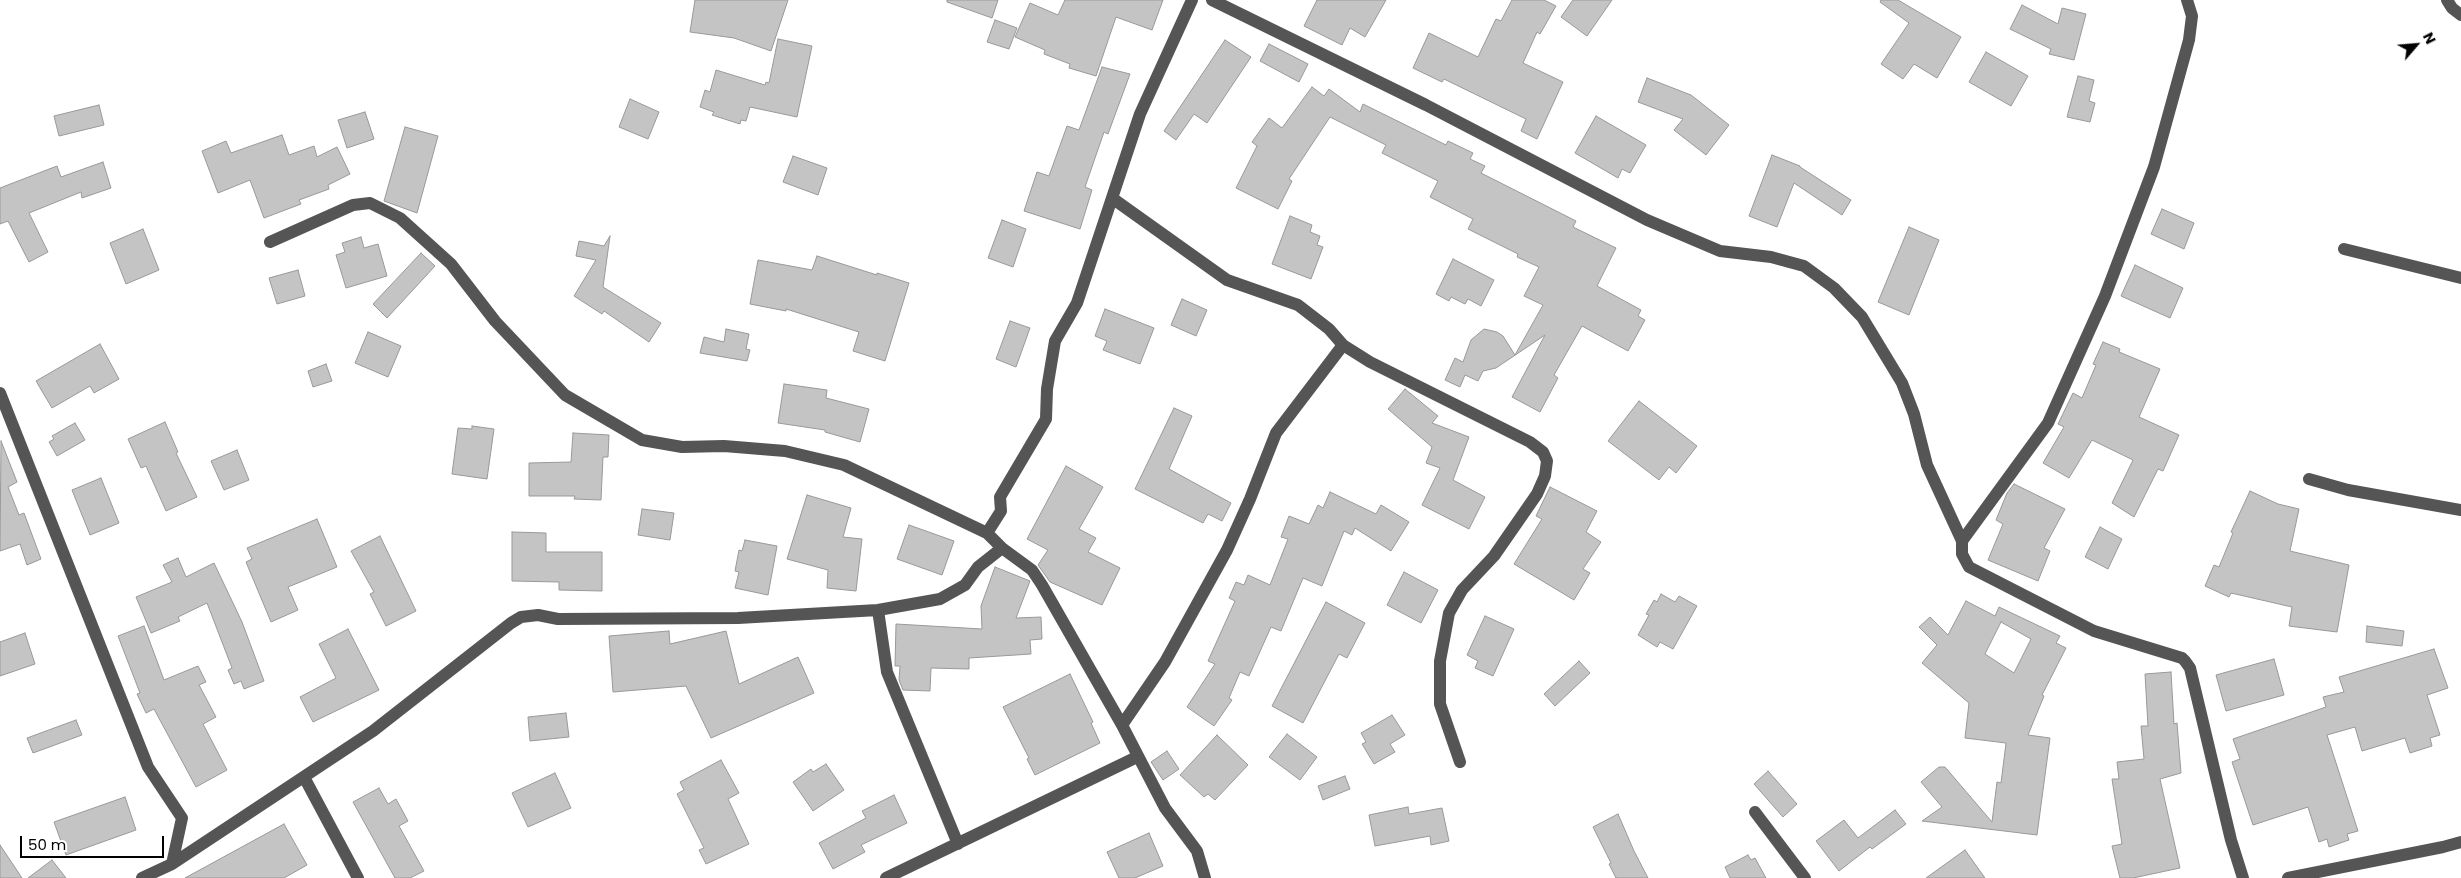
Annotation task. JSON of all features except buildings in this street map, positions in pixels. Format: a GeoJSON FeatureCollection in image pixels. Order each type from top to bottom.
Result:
{"type":"FeatureCollection","features":[{"type":"Feature","properties":{"kind":"street"},"geometry":{"type":"LineString","coordinates":[[987,533],[1001,510],[1000,497],[1046,419],[1047,389],[1055,341],[1077,303],[1140,114],[1192,0]]}},
{"type":"Feature","properties":{"kind":"street"},"geometry":{"type":"LineString","coordinates":[[1212,0],[1435,109],[1647,220],[1720,251],[1771,258],[1804,266],[1834,288],[1862,317],[1902,383],[1914,414],[1927,465],[1962,541],[1962,554],[1969,567],[2094,631],[2182,658],[2190,668],[2231,840],[2243,878]]}},
{"type":"Feature","properties":{"kind":"street"},"geometry":{"type":"LineString","coordinates":[[1962,541],[2048,423],[2105,296],[2154,166],[2184,58],[2192,16],[2187,0]]}},
{"type":"Feature","properties":{"kind":"street"},"geometry":{"type":"LineString","coordinates":[[2447,0],[2452,8],[2461,15]]}},
{"type":"Feature","properties":{"kind":"street"},"geometry":{"type":"LineString","coordinates":[[1112,198],[1227,280],[1298,305],[1329,328],[1343,345],[1370,362],[1530,442],[1543,452],[1547,461],[1545,476],[1537,494],[1494,556],[1462,590],[1449,613],[1440,660],[1440,704],[1460,762]]}},
{"type":"Feature","properties":{"kind":"street"},"geometry":{"type":"LineString","coordinates":[[270,242],[353,205],[370,203],[400,218],[451,264],[495,321],[566,395],[642,440],[682,446],[724,446],[785,451],[844,466],[987,533],[1002,548],[1032,570],[1042,585],[1122,725],[1165,808],[1198,851],[1205,878]]}},
{"type":"Feature","properties":{"kind":"street"},"geometry":{"type":"LineString","coordinates":[[2344,249],[2461,278]]}},
{"type":"Feature","properties":{"kind":"street"},"geometry":{"type":"LineString","coordinates":[[1122,725],[1166,662],[1227,550],[1250,499],[1276,433],[1343,345]]}},
{"type":"Feature","properties":{"kind":"street"},"geometry":{"type":"LineString","coordinates":[[0,393],[148,767],[182,818],[172,864]]}},
{"type":"Feature","properties":{"kind":"street"},"geometry":{"type":"LineString","coordinates":[[2309,479],[2348,490],[2461,510]]}},
{"type":"Feature","properties":{"kind":"street"},"geometry":{"type":"LineString","coordinates":[[142,878],[172,864],[373,731],[511,623],[522,617],[538,615],[558,619],[738,618],[878,610],[940,599],[965,585],[978,567],[1002,548]]}},
{"type":"Feature","properties":{"kind":"street"},"geometry":{"type":"LineString","coordinates":[[878,610],[887,672],[958,844]]}},
{"type":"Feature","properties":{"kind":"street"},"geometry":{"type":"LineString","coordinates":[[886,878],[1137,757]]}},
{"type":"Feature","properties":{"kind":"street"},"geometry":{"type":"LineString","coordinates":[[304,777],[358,878]]}},
{"type":"Feature","properties":{"kind":"street"},"geometry":{"type":"LineString","coordinates":[[1755,812],[1805,878]]}},
{"type":"Feature","properties":{"kind":"street"},"geometry":{"type":"LineString","coordinates":[[2288,878],[2461,842]]}}]}
